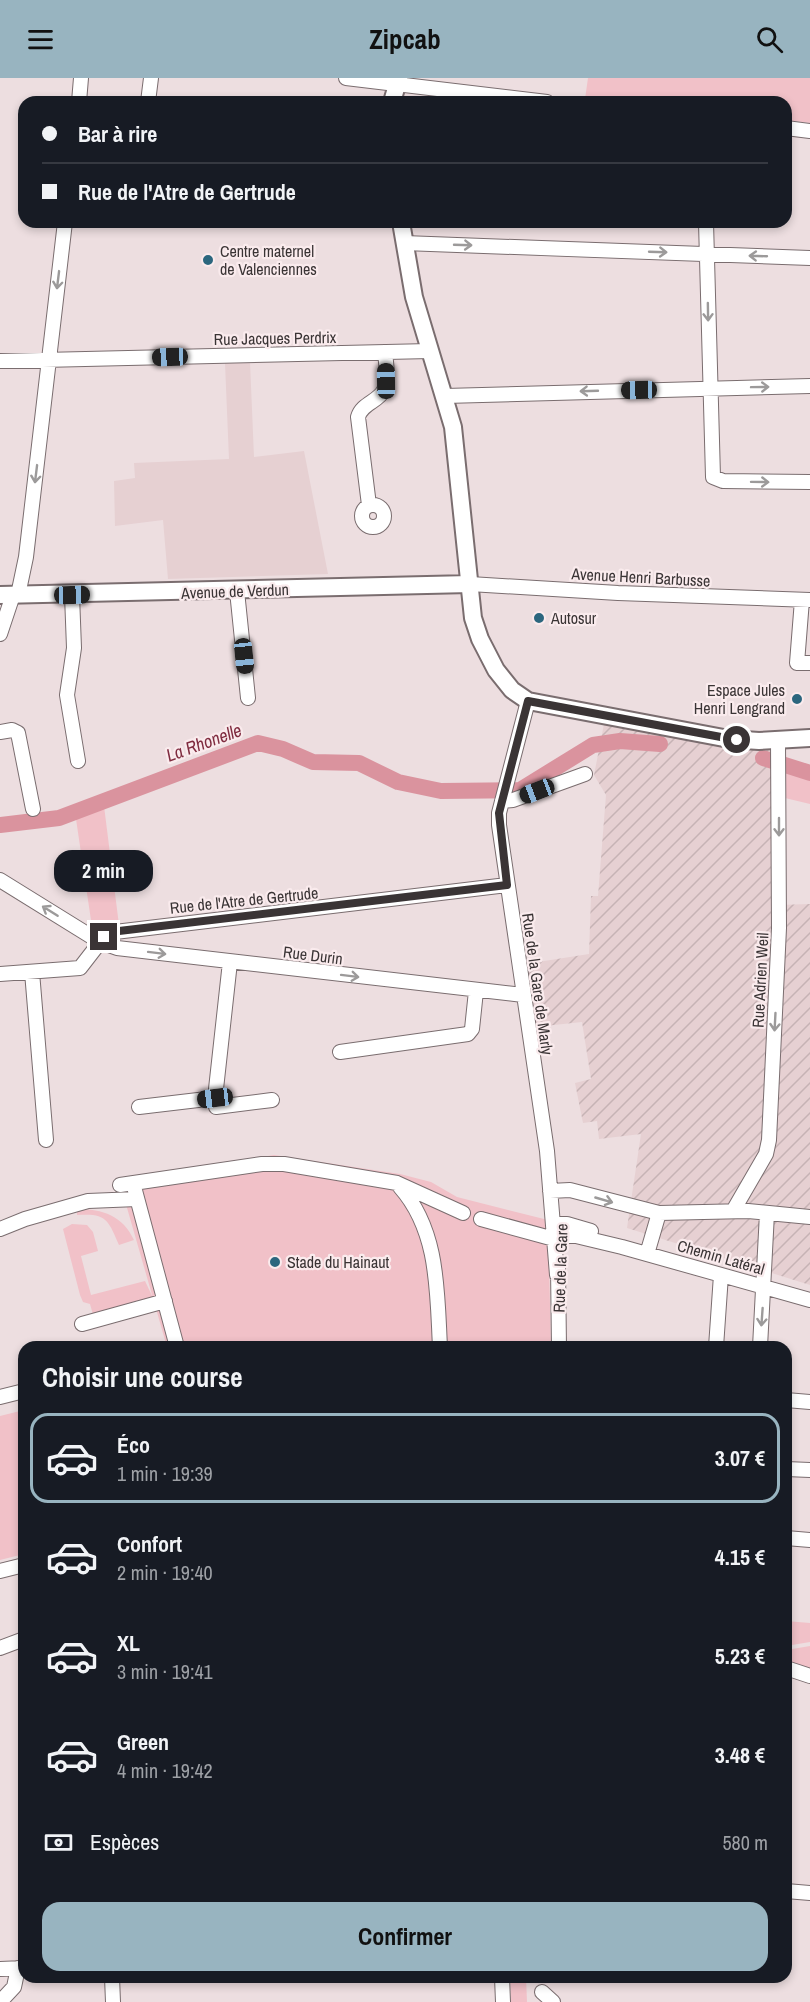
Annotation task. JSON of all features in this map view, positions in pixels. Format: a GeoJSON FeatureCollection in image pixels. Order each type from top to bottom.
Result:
{"type":"FeatureCollection","features":[{"type":"Feature","properties":{"kind":"main road"},"geometry":{"type":"LineString","coordinates":[[394,96],[398,81]]}},
{"type":"Feature","properties":{"kind":"main road"},"geometry":{"type":"LineString","coordinates":[[402,228],[414,297],[445,396],[455,442],[473,618],[485,651],[506,683],[528,701],[721,738],[778,755],[810,738]]}},
{"type":"Feature","properties":{"kind":"main road","name":"Avenue de Verdun"},"geometry":{"type":"LineString","coordinates":[[10,595],[470,584]]}},
{"type":"Feature","properties":{"kind":"street"},"geometry":{"type":"LineString","coordinates":[[79,96],[81,78]]}},
{"type":"Feature","properties":{"kind":"street"},"geometry":{"type":"LineString","coordinates":[[149,96],[151,78]]}},
{"type":"Feature","properties":{"kind":"street"},"geometry":{"type":"LineString","coordinates":[[346,78],[398,81],[504,96]]}},
{"type":"Feature","properties":{"kind":"street"},"geometry":{"type":"LineString","coordinates":[[792,130],[810,131]]}},
{"type":"Feature","properties":{"kind":"street"},"geometry":{"type":"LineString","coordinates":[[0,634],[10,595],[26,557],[64,228]]}},
{"type":"Feature","properties":{"kind":"street"},"geometry":{"type":"LineString","coordinates":[[706,228],[712,475],[714,479],[723,481],[810,482]]}},
{"type":"Feature","properties":{"kind":"street"},"geometry":{"type":"LineString","coordinates":[[404,243],[810,258]]}},
{"type":"Feature","properties":{"kind":"street","name":"Rue Jacques Perdrix"},"geometry":{"type":"LineString","coordinates":[[0,361],[430,351]]}},
{"type":"Feature","properties":{"kind":"street"},"geometry":{"type":"LineString","coordinates":[[369,506],[358,417],[362,408],[383,392],[386,381],[385,352]]}},
{"type":"Feature","properties":{"kind":"street"},"geometry":{"type":"LineString","coordinates":[[445,396],[810,386]]}},
{"type":"Feature","properties":{"kind":"street","name":"Avenue Henri Barbusse"},"geometry":{"type":"LineString","coordinates":[[470,584],[618,593],[806,600]]}},
{"type":"Feature","properties":{"kind":"street"},"geometry":{"type":"LineString","coordinates":[[237,591],[248,698]]}},
{"type":"Feature","properties":{"kind":"street"},"geometry":{"type":"LineString","coordinates":[[72,595],[74,648],[68,695],[78,761]]}},
{"type":"Feature","properties":{"kind":"street"},"geometry":{"type":"LineString","coordinates":[[806,600],[797,663],[810,663]]}},
{"type":"Feature","properties":{"kind":"street","name":"Rue de la Gare de Marly"},"geometry":{"type":"LineString","coordinates":[[528,701],[508,777],[499,825],[523,995],[555,1190]]}},
{"type":"Feature","properties":{"kind":"street"},"geometry":{"type":"LineString","coordinates":[[0,732],[12,730],[18,734],[33,809]]}},
{"type":"Feature","properties":{"kind":"street","name":"Rue Adrien Weil"},"geometry":{"type":"LineString","coordinates":[[733,1211],[766,1154],[769,1140],[779,928],[778,755]]}},
{"type":"Feature","properties":{"kind":"street"},"geometry":{"type":"LineString","coordinates":[[503,799],[513,800],[585,774]]}},
{"type":"Feature","properties":{"kind":"street","name":"Rue Durin"},"geometry":{"type":"LineString","coordinates":[[0,880],[100,942],[127,950],[523,995]]}},
{"type":"Feature","properties":{"kind":"street","name":"Rue de l'Atre de Gertrude"},"geometry":{"type":"LineString","coordinates":[[0,974],[80,968],[107,935],[119,931],[507,885]]}},
{"type":"Feature","properties":{"kind":"street"},"geometry":{"type":"LineString","coordinates":[[230,962],[215,1098],[216,1107],[272,1100]]}},
{"type":"Feature","properties":{"kind":"street"},"geometry":{"type":"LineString","coordinates":[[32,972],[46,1140]]}},
{"type":"Feature","properties":{"kind":"street"},"geometry":{"type":"LineString","coordinates":[[340,1052],[468,1034],[472,1029],[476,991]]}},
{"type":"Feature","properties":{"kind":"street"},"geometry":{"type":"LineString","coordinates":[[139,1107],[215,1098]]}},
{"type":"Feature","properties":{"kind":"street"},"geometry":{"type":"LineString","coordinates":[[175,1341],[165,1301],[127,1184],[274,1163],[397,1183],[463,1213]]}},
{"type":"Feature","properties":{"kind":"street"},"geometry":{"type":"LineString","coordinates":[[397,1183],[410,1197],[429,1240],[435,1269],[440,1341]]}},
{"type":"Feature","properties":{"kind":"street"},"geometry":{"type":"LineString","coordinates":[[557,1232],[555,1190],[659,1213],[733,1211],[810,1217]]}},
{"type":"Feature","properties":{"kind":"street"},"geometry":{"type":"LineString","coordinates":[[0,1229],[77,1203],[131,1200]]}},
{"type":"Feature","properties":{"kind":"street"},"geometry":{"type":"LineString","coordinates":[[648,1254],[659,1213]]}},
{"type":"Feature","properties":{"kind":"street"},"geometry":{"type":"LineString","coordinates":[[760,1341],[767,1213]]}},
{"type":"Feature","properties":{"kind":"street","name":"Chemin Latéral"},"geometry":{"type":"LineString","coordinates":[[481,1219],[557,1232],[599,1233],[622,1247],[810,1300]]}},
{"type":"Feature","properties":{"kind":"street","name":"Rue de la Gare"},"geometry":{"type":"LineString","coordinates":[[557,1232],[560,1341]]}},
{"type":"Feature","properties":{"kind":"street"},"geometry":{"type":"LineString","coordinates":[[716,1341],[721,1275]]}},
{"type":"Feature","properties":{"kind":"street"},"geometry":{"type":"LineString","coordinates":[[82,1324],[165,1301]]}},
{"type":"Feature","properties":{"kind":"street"},"geometry":{"type":"LineString","coordinates":[[0,1397],[18,1392]]}},
{"type":"Feature","properties":{"kind":"street"},"geometry":{"type":"LineString","coordinates":[[792,1400],[810,1402]]}},
{"type":"Feature","properties":{"kind":"street"},"geometry":{"type":"LineString","coordinates":[[792,1469],[810,1470]]}},
{"type":"Feature","properties":{"kind":"street"},"geometry":{"type":"LineString","coordinates":[[792,1538],[810,1540]]}},
{"type":"Feature","properties":{"kind":"street"},"geometry":{"type":"LineString","coordinates":[[0,1571],[18,1566]]}},
{"type":"Feature","properties":{"kind":"street"},"geometry":{"type":"LineString","coordinates":[[0,1648],[18,1641]]}},
{"type":"Feature","properties":{"kind":"street"},"geometry":{"type":"LineString","coordinates":[[792,1671],[810,1676]]}},
{"type":"Feature","properties":{"kind":"street"},"geometry":{"type":"LineString","coordinates":[[792,1892],[810,1893]]}},
{"type":"Feature","properties":{"kind":"street"},"geometry":{"type":"LineString","coordinates":[[0,1969],[18,1968]]}},
{"type":"Feature","properties":{"kind":"street"},"geometry":{"type":"LineString","coordinates":[[0,2002],[14,1987],[18,1976]]}},
{"type":"Feature","properties":{"kind":"street"},"geometry":{"type":"LineString","coordinates":[[112,1983],[113,2002]]}},
{"type":"Feature","properties":{"kind":"street"},"geometry":{"type":"LineString","coordinates":[[502,1983],[503,2002]]}},
{"type":"Feature","properties":{"kind":"street"},"geometry":{"type":"LineString","coordinates":[[542,1992],[553,2002]]}},
{"type":"Feature","properties":{"kind":"shaded area"},"geometry":{"type":"Polygon","coordinates":[[[588,78],[810,78],[810,123],[792,121],[792,96],[585,96],[588,78]]]}},
{"type":"Feature","properties":{"kind":"shaded area"},"geometry":{"type":"Polygon","coordinates":[[[250,362],[254,457],[304,451],[328,574],[168,579],[163,520],[115,526],[114,481],[135,478],[134,463],[229,459],[225,363],[250,362]]]}},
{"type":"Feature","properties":{"kind":"shaded area"},"geometry":{"type":"Polygon","coordinates":[[[604,724],[773,751],[777,905],[810,904],[810,1285],[627,1228],[641,1134],[599,1139],[597,1121],[583,1123],[575,1083],[591,1079],[582,1022],[535,1027],[525,964],[589,954],[591,896],[598,896],[606,795],[594,775],[604,724]]]}},
{"type":"Feature","properties":{"kind":"shaded area"},"geometry":{"type":"Polygon","coordinates":[[[785,769],[810,780],[810,804],[785,798],[785,769]]]}},
{"type":"Feature","properties":{"kind":"shaded area"},"geometry":{"type":"Polygon","coordinates":[[[104,806],[119,925],[92,927],[76,819],[104,806]]]}},
{"type":"Feature","properties":{"kind":"shaded area"},"geometry":{"type":"Polygon","coordinates":[[[274,1155],[400,1174],[431,1182],[457,1197],[548,1220],[551,1341],[165,1341],[119,1180],[274,1155]]]}},
{"type":"Feature","properties":{"kind":"shaded area"},"geometry":{"type":"Polygon","coordinates":[[[77,1209],[104,1212],[124,1225],[134,1240],[119,1245],[105,1220],[94,1215],[77,1215],[77,1209]]]}},
{"type":"Feature","properties":{"kind":"shaded area"},"geometry":{"type":"Polygon","coordinates":[[[72,1224],[87,1225],[93,1232],[98,1251],[81,1256],[91,1295],[145,1281],[155,1302],[94,1318],[90,1304],[83,1302],[80,1295],[63,1229],[72,1224]]]}},
{"type":"Feature","properties":{"kind":"shaded area"},"geometry":{"type":"Polygon","coordinates":[[[18,1412],[18,1556],[0,1560],[0,1416],[18,1412]]]}},
{"type":"Feature","properties":{"kind":"shaded area"},"geometry":{"type":"Polygon","coordinates":[[[792,1622],[810,1623],[810,1642],[792,1645],[792,1622]]]}},
{"type":"Feature","properties":{"kind":"shaded area"},"geometry":{"type":"Polygon","coordinates":[[[810,1646],[810,1670],[792,1664],[792,1649],[810,1646]]]}},
{"type":"Feature","properties":{"kind":"shaded area"},"geometry":{"type":"Polygon","coordinates":[[[510,1983],[526,1983],[527,2002],[511,2002],[510,1983]]]}},
{"type":"Feature","properties":{"kind":"waterway","name":"La Rhonelle"},"geometry":{"type":"LineString","coordinates":[[0,825],[59,818],[258,743],[283,749],[313,762],[359,763],[398,782],[441,791],[520,790],[593,745],[620,741],[660,744]]}},
{"type":"Feature","properties":{"kind":"waterway","name":"La Rhonelle"},"geometry":{"type":"LineString","coordinates":[[763,758],[810,773]]}},
{"type":"Feature","properties":{"kind":"place","name":"Centre maternel de Valenciennes"},"geometry":{"type":"Point","coordinates":[208,260]}},
{"type":"Feature","properties":{"kind":"place","name":"Autosur"},"geometry":{"type":"Point","coordinates":[539,618]}},
{"type":"Feature","properties":{"kind":"place","name":"Espace Jules Henri Lengrand"},"geometry":{"type":"Point","coordinates":[797,699]}},
{"type":"Feature","properties":{"kind":"place","name":"Stade du Hainaut"},"geometry":{"type":"Point","coordinates":[275,1262]}},
{"type":"Feature","properties":{"kind":"route"},"geometry":{"type":"LineString","coordinates":[[104,937],[119,931],[507,885],[499,813],[528,701],[737,740]]}}]}
